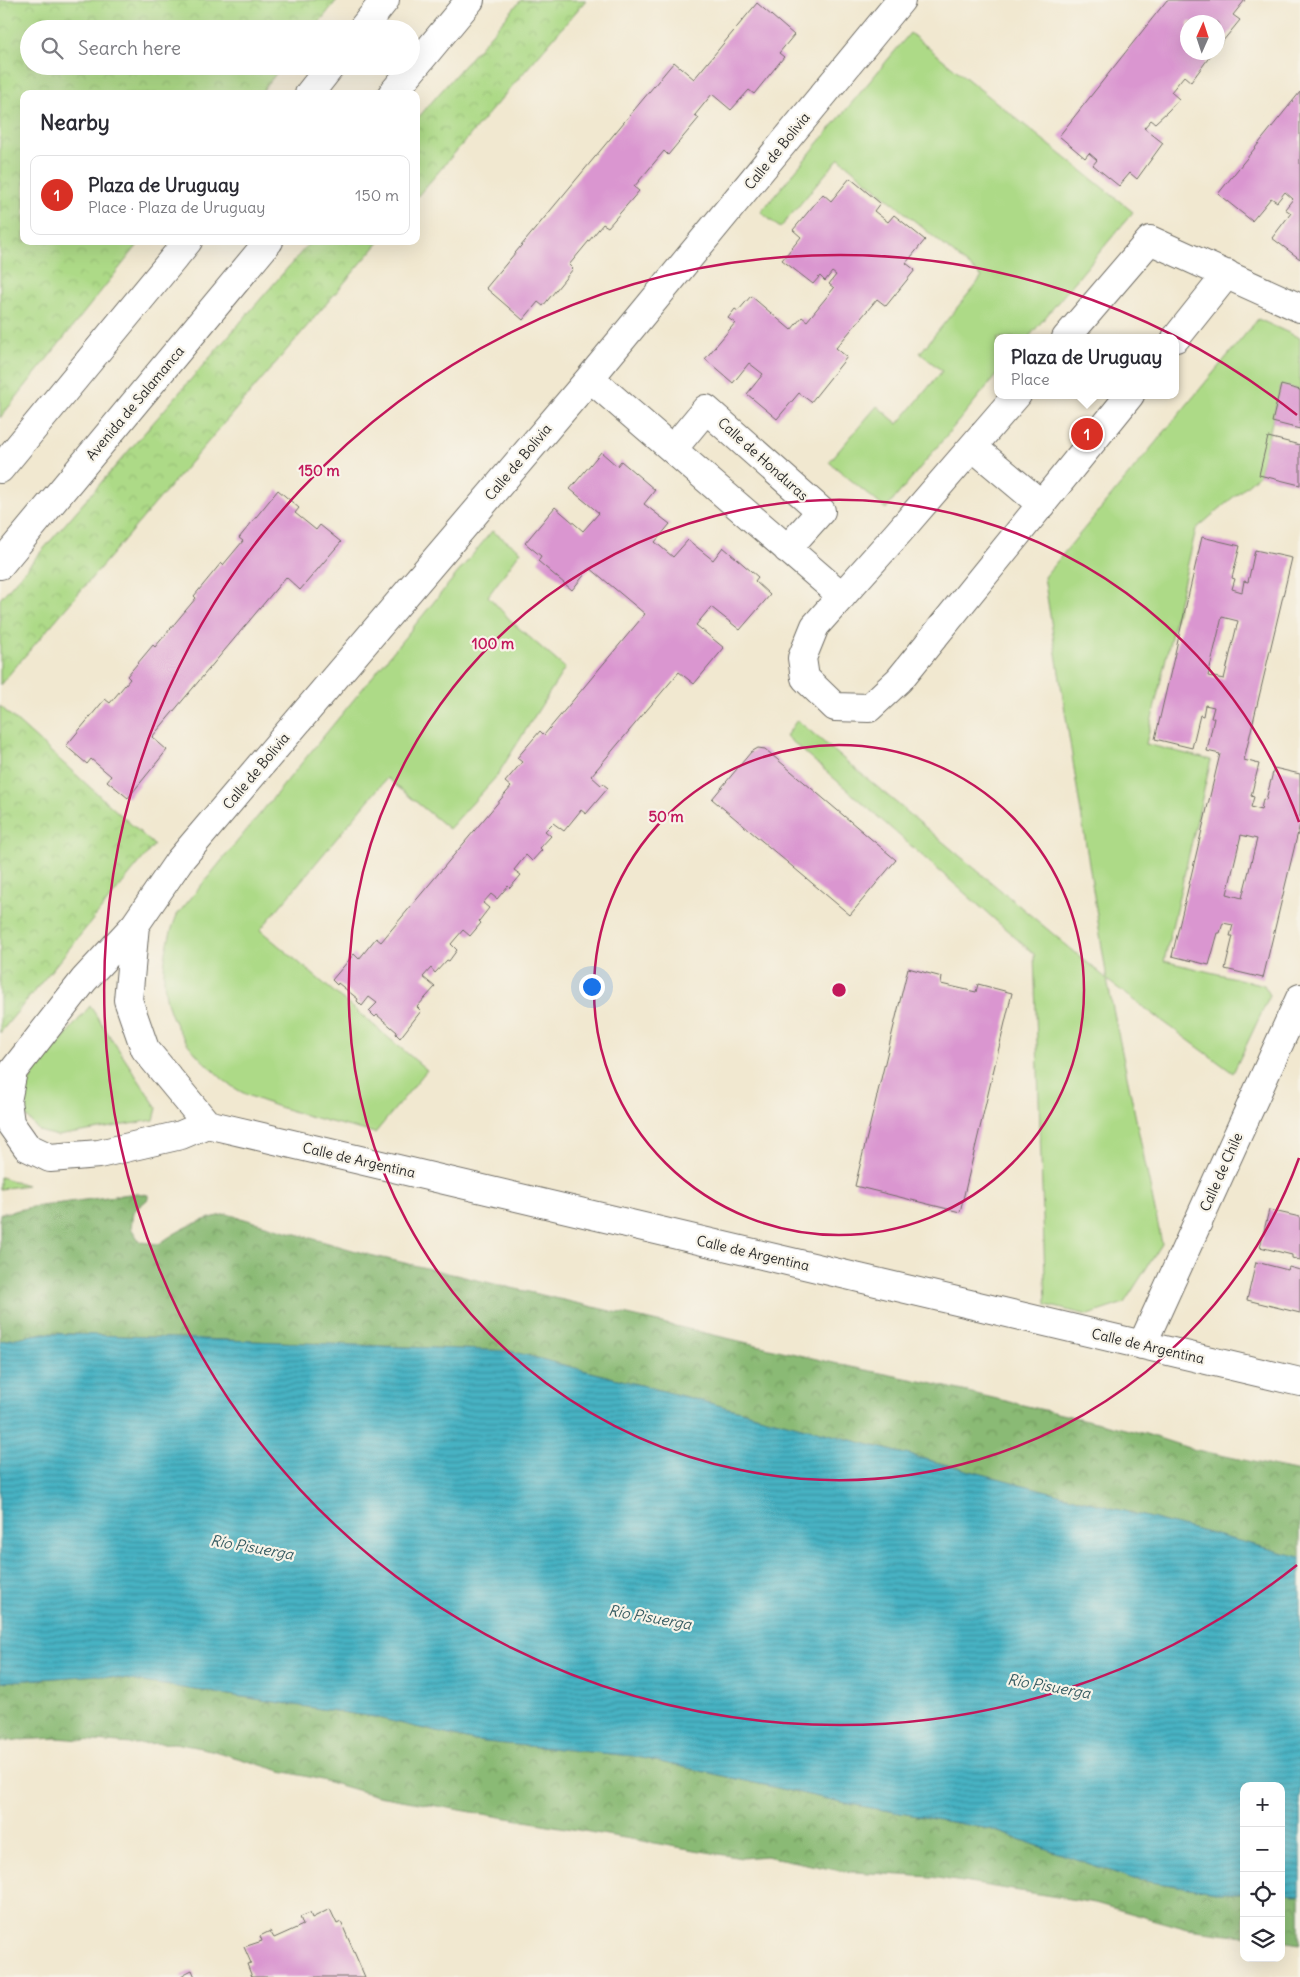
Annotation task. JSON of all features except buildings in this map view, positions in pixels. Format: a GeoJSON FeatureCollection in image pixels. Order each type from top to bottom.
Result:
{"type":"FeatureCollection","features":[{"type":"Feature","properties":{"kind":"main road"},"geometry":{"type":"LineString","coordinates":[[369,20],[385,0]]}},
{"type":"Feature","properties":{"kind":"main road"},"geometry":{"type":"LineString","coordinates":[[420,60],[470,0]]}},
{"type":"Feature","properties":{"kind":"main road","name":"Calle de Bolivia"},"geometry":{"type":"LineString","coordinates":[[135,925],[128,1000],[145,1049],[207,1124],[181,1135],[99,1154],[50,1158],[27,1147],[10,1123],[7,1101],[13,1071],[84,980],[135,925],[179,861],[590,378],[901,0]]}},
{"type":"Feature","properties":{"kind":"main road"},"geometry":{"type":"LineString","coordinates":[[311,90],[324,75]]}},
{"type":"Feature","properties":{"kind":"main road"},"geometry":{"type":"LineString","coordinates":[[395,90],[408,75]]}},
{"type":"Feature","properties":{"kind":"main road"},"geometry":{"type":"LineString","coordinates":[[1069,334],[1150,240],[1300,308]]}},
{"type":"Feature","properties":{"kind":"main road"},"geometry":{"type":"LineString","coordinates":[[0,469],[185,245]]}},
{"type":"Feature","properties":{"kind":"main road","name":"Avenida de Salamanca"},"geometry":{"type":"LineString","coordinates":[[0,565],[266,245]]}},
{"type":"Feature","properties":{"kind":"main road"},"geometry":{"type":"LineString","coordinates":[[1179,334],[1227,274]]}},
{"type":"Feature","properties":{"kind":"main road"},"geometry":{"type":"LineString","coordinates":[[590,378],[842,596]]}},
{"type":"Feature","properties":{"kind":"main road"},"geometry":{"type":"LineString","coordinates":[[1014,399],[815,626],[802,658],[805,678],[835,706],[869,708],[900,680],[1127,399]]}},
{"type":"Feature","properties":{"kind":"main road","name":"Calle de Honduras"},"geometry":{"type":"LineString","coordinates":[[673,449],[706,409],[821,511],[787,549]]}},
{"type":"Feature","properties":{"kind":"main road"},"geometry":{"type":"LineString","coordinates":[[973,446],[1042,505]]}},
{"type":"Feature","properties":{"kind":"main road","name":"Calle de Chile"},"geometry":{"type":"LineString","coordinates":[[1142,1345],[1300,998]]}},
{"type":"Feature","properties":{"kind":"main road","name":"Calle de Argentina"},"geometry":{"type":"LineString","coordinates":[[207,1124],[1300,1382]]}},
{"type":"Feature","properties":{"kind":"green space"},"geometry":{"type":"Polygon","coordinates":[[[0,0],[337,0],[321,20],[20,20],[20,75],[275,75],[263,90],[20,90],[20,245],[138,245],[0,418],[0,0]]]}},
{"type":"Feature","properties":{"kind":"green space"},"geometry":{"type":"Polygon","coordinates":[[[521,0],[586,0],[420,193],[420,115],[521,0]]]}},
{"type":"Feature","properties":{"kind":"green space"},"geometry":{"type":"Polygon","coordinates":[[[910,33],[1133,212],[1031,334],[994,334],[994,378],[886,509],[829,462],[877,406],[898,424],[942,371],[920,353],[982,277],[839,158],[780,228],[761,212],[910,33]]]}},
{"type":"Feature","properties":{"kind":"green space"},"geometry":{"type":"Polygon","coordinates":[[[308,245],[377,245],[0,685],[0,599],[308,245]]]}},
{"type":"Feature","properties":{"kind":"green space"},"geometry":{"type":"Polygon","coordinates":[[[1258,319],[1300,338],[1300,390],[1281,386],[1259,475],[1196,529],[1146,744],[1211,760],[1164,961],[1264,985],[1270,995],[1233,1073],[1107,980],[1162,1244],[1124,1303],[1088,1315],[1046,1305],[1034,954],[786,736],[797,720],[1107,979],[1044,577],[1258,319]]]}},
{"type":"Feature","properties":{"kind":"green space"},"geometry":{"type":"Polygon","coordinates":[[[492,531],[521,551],[488,596],[513,623],[565,668],[496,777],[449,829],[387,778],[260,930],[427,1070],[375,1133],[301,1114],[251,1097],[228,1084],[196,1054],[183,1037],[173,1019],[167,1000],[164,980],[169,938],[177,915],[492,531]]]}},
{"type":"Feature","properties":{"kind":"green space"},"geometry":{"type":"Polygon","coordinates":[[[0,706],[154,845],[0,1033],[0,706]]]}},
{"type":"Feature","properties":{"kind":"green space"},"geometry":{"type":"Polygon","coordinates":[[[90,1006],[157,1108],[154,1120],[57,1136],[39,1131],[26,1116],[24,1096],[33,1074],[90,1006]]]}},
{"type":"Feature","properties":{"kind":"green space"},"geometry":{"type":"Polygon","coordinates":[[[0,1177],[27,1185],[0,1189],[0,1177]]]}},
{"type":"Feature","properties":{"kind":"green space"},"geometry":{"type":"Polygon","coordinates":[[[137,1193],[148,1195],[148,1199],[133,1212],[131,1228],[140,1242],[159,1244],[175,1233],[192,1225],[227,1214],[370,1255],[851,1367],[925,1382],[1146,1434],[1192,1449],[1300,1472],[1300,1557],[510,1351],[44,1333],[0,1341],[0,1214],[32,1207],[137,1193]]]}},
{"type":"Feature","properties":{"kind":"green space"},"geometry":{"type":"Polygon","coordinates":[[[97,1675],[374,1717],[475,1741],[633,1756],[850,1804],[990,1829],[1133,1879],[1221,1893],[1240,1893],[1240,1936],[1187,1929],[1095,1903],[931,1877],[841,1871],[766,1856],[742,1858],[378,1796],[281,1771],[211,1750],[175,1743],[132,1744],[57,1738],[0,1741],[0,1682],[97,1675]]]}},
{"type":"Feature","properties":{"kind":"green space"},"geometry":{"type":"Polygon","coordinates":[[[1285,1894],[1300,1895],[1300,1944],[1285,1942],[1285,1894]]]}},
{"type":"Feature","properties":{"kind":"water","name":"Río Pisuerga"},"geometry":{"type":"Polygon","coordinates":[[[44,1333],[510,1351],[1300,1557],[1300,1895],[1285,1894],[1285,1782],[1240,1782],[1240,1893],[1221,1893],[1133,1879],[990,1829],[850,1804],[633,1756],[475,1741],[374,1717],[97,1675],[0,1682],[0,1341],[44,1333]]]}},
{"type":"Feature","properties":{"kind":"place","name":"Plaza de Uruguay"},"geometry":{"type":"Point","coordinates":[1087,434]}}]}
